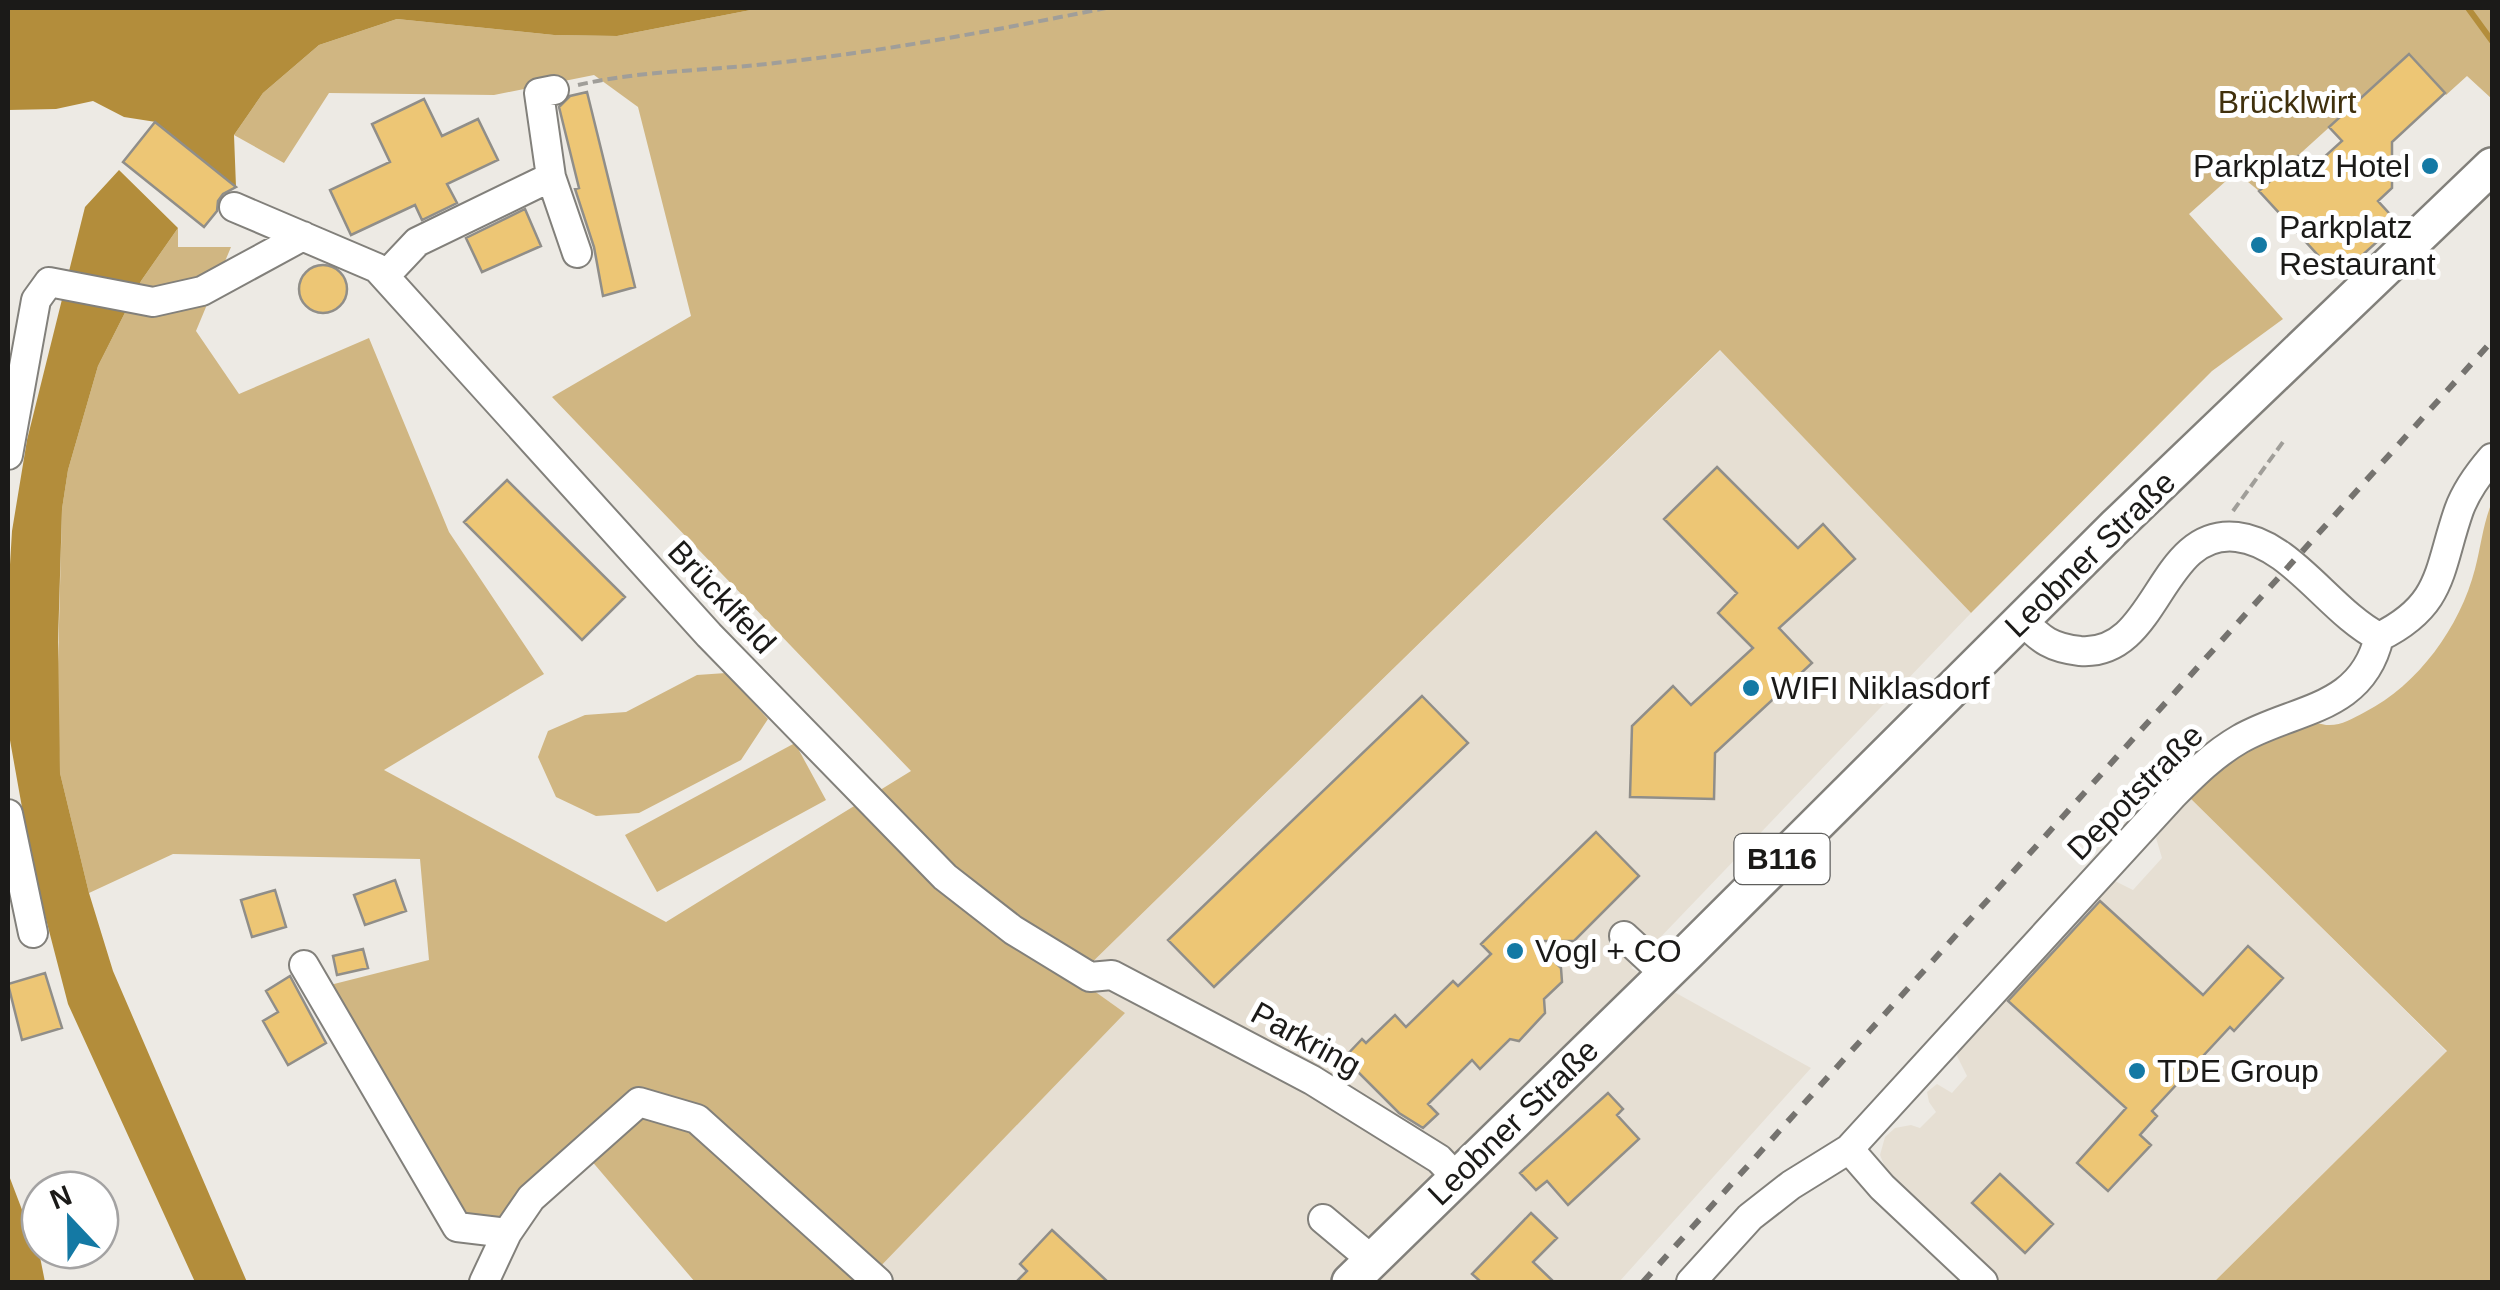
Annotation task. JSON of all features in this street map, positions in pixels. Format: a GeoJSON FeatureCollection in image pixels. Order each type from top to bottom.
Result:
{"type":"FeatureCollection","features":[{"type":"Feature","properties":{"kind":"main road","name":"Leobner Straße"},"geometry":{"type":"LineString","coordinates":[[1361,1272],[2022,620],[2492,166]]}},
{"type":"Feature","properties":{"kind":"street"},"geometry":{"type":"LineString","coordinates":[[554,90],[538,93],[551,177],[577,253]]}},
{"type":"Feature","properties":{"kind":"street"},"geometry":{"type":"LineString","coordinates":[[385,276],[418,242],[551,177]]}},
{"type":"Feature","properties":{"kind":"street","name":"Brücklfeld"},"geometry":{"type":"LineString","coordinates":[[234,207],[378,268],[709,635],[945,877],[1013,930],[1090,977],[1112,974]]}},
{"type":"Feature","properties":{"kind":"street"},"geometry":{"type":"LineString","coordinates":[[8,456],[36,300],[49,282],[153,302],[202,292],[303,236]]}},
{"type":"Feature","properties":{"kind":"street","name":"Depotstraße"},"geometry":{"type":"LineString","coordinates":[[1691,1282],[1750,1217],[1790,1185],[1849,1149],[2184,784],[2217,753],[2245,736],[2337,698],[2373,661],[2379,636],[2406,624],[2434,592],[2460,508],[2478,474],[2492,458]]}},
{"type":"Feature","properties":{"kind":"street"},"geometry":{"type":"LineString","coordinates":[[2022,620],[2042,642],[2099,652],[2121,643],[2186,556],[2213,539],[2235,536],[2260,542],[2284,558],[2355,625],[2379,636]]}},
{"type":"Feature","properties":{"kind":"street"},"geometry":{"type":"LineString","coordinates":[[8,814],[32,933]]}},
{"type":"Feature","properties":{"kind":"street"},"geometry":{"type":"LineString","coordinates":[[1624,936],[1665,974]]}},
{"type":"Feature","properties":{"kind":"street"},"geometry":{"type":"LineString","coordinates":[[304,965],[457,1227],[507,1233]]}},
{"type":"Feature","properties":{"kind":"street","name":"Parkring"},"geometry":{"type":"LineString","coordinates":[[1112,974],[1312,1080],[1439,1159],[1456,1178]]}},
{"type":"Feature","properties":{"kind":"street"},"geometry":{"type":"LineString","coordinates":[[484,1282],[507,1233],[532,1198],[639,1102],[697,1119],[878,1282]]}},
{"type":"Feature","properties":{"kind":"street"},"geometry":{"type":"LineString","coordinates":[[1849,1149],[1882,1188],[1983,1282]]}},
{"type":"Feature","properties":{"kind":"street"},"geometry":{"type":"LineString","coordinates":[[1323,1219],[1361,1272]]}},
{"type":"Feature","properties":{"kind":"path"},"geometry":{"type":"LineString","coordinates":[[554,90],[614,77],[772,64],[913,46],[1106,8]]}},
{"type":"Feature","properties":{"kind":"path"},"geometry":{"type":"LineString","coordinates":[[2213,539],[2283,442]]}},
{"type":"Feature","properties":{"kind":"shaded area"},"geometry":{"type":"Polygon","coordinates":[[[8,8],[761,8],[617,36],[554,35],[397,19],[319,45],[263,93],[234,135],[236,187],[156,122],[124,117],[93,101],[56,109],[8,110],[8,8]]]}},
{"type":"Feature","properties":{"kind":"shaded area"},"geometry":{"type":"Polygon","coordinates":[[[119,170],[178,228],[141,281],[98,366],[68,470],[62,509],[58,642],[60,773],[89,893],[113,971],[247,1282],[195,1282],[68,1004],[33,869],[8,729],[12,531],[27,440],[85,207],[119,170]]]}},
{"type":"Feature","properties":{"kind":"shaded area"},"geometry":{"type":"Polygon","coordinates":[[[1721,350],[1971,613],[1631,968],[1811,1068],[1619,1282],[883,1282],[873,1273],[1124,1013],[1076,978],[1721,350]]]}},
{"type":"Feature","properties":{"kind":"shaded area"},"geometry":{"type":"Polygon","coordinates":[[[2189,797],[2447,1052],[2214,1282],[1992,1282],[1891,1182],[1880,1155],[1885,1137],[1895,1128],[1920,1128],[1936,1112],[1927,1092],[1937,1084],[1952,1093],[1967,1076],[1957,1056],[1959,1043],[2097,889],[2115,881],[2133,890],[2162,858],[2156,838],[2189,797]]]}},
{"type":"Feature","properties":{"kind":"shaded area"},"geometry":{"type":"Polygon","coordinates":[[[8,1173],[20,1204],[20,1270],[43,1270],[45,1282],[8,1282],[8,1173]]]}},
{"type":"Feature","properties":{"kind":"green space"},"geometry":{"type":"Polygon","coordinates":[[[761,8],[2492,8],[2492,99],[2467,76],[2446,95],[2409,55],[2259,191],[2236,172],[2189,214],[2283,319],[2212,371],[1971,613],[1720,350],[1076,978],[1125,1013],[874,1273],[883,1282],[695,1282],[584,1152],[507,1233],[457,1227],[322,994],[334,984],[429,960],[420,859],[173,854],[89,893],[60,773],[57,702],[62,509],[68,470],[98,366],[141,281],[178,228],[178,247],[231,247],[196,331],[239,394],[369,338],[449,532],[544,674],[384,770],[666,922],[911,771],[552,397],[691,316],[638,107],[594,75],[494,95],[329,93],[284,163],[234,135],[263,93],[319,45],[397,19],[554,35],[617,36],[761,8]]]}},
{"type":"Feature","properties":{"kind":"green space"},"geometry":{"type":"Polygon","coordinates":[[[2492,502],[2492,1282],[2214,1282],[2447,1051],[2189,797],[2247,751],[2315,722],[2335,725],[2353,718],[2384,700],[2419,670],[2459,612],[2492,502]]]}},
{"type":"Feature","properties":{"kind":"green space"},"geometry":{"type":"Polygon","coordinates":[[[726,673],[768,719],[741,760],[639,813],[596,816],[556,797],[538,757],[548,731],[585,715],[626,712],[697,675],[726,673]]]}},
{"type":"Feature","properties":{"kind":"green space"},"geometry":{"type":"Polygon","coordinates":[[[795,743],[826,800],[657,892],[625,835],[795,743]]]}},
{"type":"Feature","properties":{"kind":"building","name":"Brücklwirt"},"geometry":{"type":"Polygon","coordinates":[[[2409,54],[2445,93],[2392,142],[2392,188],[2378,201],[2398,223],[2338,277],[2259,191],[2298,156],[2310,170],[2342,141],[2329,127],[2409,54]]]}},
{"type":"Feature","properties":{"kind":"building"},"geometry":{"type":"Polygon","coordinates":[[[587,92],[635,287],[603,296],[594,247],[575,189],[579,188],[559,107],[570,96],[587,92]]]}},
{"type":"Feature","properties":{"kind":"building"},"geometry":{"type":"Polygon","coordinates":[[[424,99],[442,136],[478,119],[498,160],[447,184],[457,203],[422,220],[415,205],[351,235],[330,190],[390,162],[372,124],[424,99]]]}},
{"type":"Feature","properties":{"kind":"building"},"geometry":{"type":"Polygon","coordinates":[[[155,122],[236,187],[223,194],[217,211],[204,227],[123,162],[155,122]]]}},
{"type":"Feature","properties":{"kind":"building"},"geometry":{"type":"Polygon","coordinates":[[[525,209],[541,246],[482,272],[466,238],[525,209]]]}},
{"type":"Feature","properties":{"kind":"building"},"geometry":{"type":"Polygon","coordinates":[[[323,265],[340,272],[347,289],[340,306],[323,313],[306,306],[299,289],[306,272],[323,265]]]}},
{"type":"Feature","properties":{"kind":"building"},"geometry":{"type":"Polygon","coordinates":[[[1717,467],[1798,548],[1823,524],[1855,559],[1779,628],[1812,663],[1715,753],[1714,799],[1630,797],[1632,726],[1673,686],[1691,705],[1753,648],[1718,613],[1737,593],[1664,519],[1717,467]]]}},
{"type":"Feature","properties":{"kind":"building"},"geometry":{"type":"Polygon","coordinates":[[[507,480],[625,597],[582,640],[464,522],[507,480]]]}},
{"type":"Feature","properties":{"kind":"building"},"geometry":{"type":"Polygon","coordinates":[[[1422,696],[1468,743],[1214,987],[1168,940],[1422,696]]]}},
{"type":"Feature","properties":{"kind":"building","name":"Vogl + CO"},"geometry":{"type":"Polygon","coordinates":[[[1596,832],[1639,876],[1574,941],[1533,941],[1561,968],[1562,982],[1544,999],[1545,1013],[1519,1041],[1510,1039],[1480,1069],[1472,1060],[1428,1104],[1438,1114],[1423,1128],[1399,1113],[1344,1058],[1395,1015],[1406,1027],[1453,981],[1458,986],[1491,954],[1481,944],[1596,832]]]}},
{"type":"Feature","properties":{"kind":"building"},"geometry":{"type":"Polygon","coordinates":[[[395,880],[406,911],[365,925],[354,895],[395,880]]]}},
{"type":"Feature","properties":{"kind":"building"},"geometry":{"type":"Polygon","coordinates":[[[275,890],[286,927],[252,937],[241,900],[275,890]]]}},
{"type":"Feature","properties":{"kind":"building","name":"TDE Group"},"geometry":{"type":"Polygon","coordinates":[[[2100,901],[2203,995],[2248,946],[2283,978],[2234,1031],[2230,1027],[2152,1111],[2157,1116],[2140,1135],[2151,1145],[2108,1191],[2077,1163],[2126,1108],[2008,1001],[2100,901]]]}},
{"type":"Feature","properties":{"kind":"building"},"geometry":{"type":"Polygon","coordinates":[[[363,949],[368,968],[337,975],[333,956],[363,949]]]}},
{"type":"Feature","properties":{"kind":"building"},"geometry":{"type":"Polygon","coordinates":[[[45,973],[62,1028],[22,1040],[8,984],[45,973]]]}},
{"type":"Feature","properties":{"kind":"building"},"geometry":{"type":"Polygon","coordinates":[[[290,976],[326,1043],[288,1065],[263,1021],[278,1012],[266,991],[290,976]]]}},
{"type":"Feature","properties":{"kind":"building"},"geometry":{"type":"Polygon","coordinates":[[[1608,1093],[1623,1109],[1617,1115],[1639,1139],[1568,1205],[1547,1181],[1536,1190],[1520,1173],[1608,1093]]]}},
{"type":"Feature","properties":{"kind":"building"},"geometry":{"type":"Polygon","coordinates":[[[2000,1174],[2053,1224],[2025,1253],[1972,1203],[2000,1174]]]}},
{"type":"Feature","properties":{"kind":"building"},"geometry":{"type":"Polygon","coordinates":[[[1531,1213],[1557,1238],[1533,1262],[1554,1282],[1481,1282],[1472,1274],[1531,1213]]]}},
{"type":"Feature","properties":{"kind":"building"},"geometry":{"type":"Polygon","coordinates":[[[1052,1230],[1108,1282],[1016,1282],[1027,1271],[1020,1264],[1052,1230]]]}},
{"type":"Feature","properties":{"kind":"waterway"},"geometry":{"type":"LineString","coordinates":[[2468,8],[2492,41]]}},
{"type":"Feature","properties":{"kind":"railway"},"geometry":{"type":"LineString","coordinates":[[1643,1282],[2492,341]]}},
{"type":"Feature","properties":{"kind":"place","name":"Parkplatz Hotel"},"geometry":{"type":"Point","coordinates":[2430,166]}},
{"type":"Feature","properties":{"kind":"place","name":"Parkplatz Restaurant"},"geometry":{"type":"Point","coordinates":[2259,245]}},
{"type":"Feature","properties":{"kind":"place","name":"WIFI Niklasdorf"},"geometry":{"type":"Point","coordinates":[1751,688]}},
{"type":"Feature","properties":{"kind":"place","name":"Vogl + CO"},"geometry":{"type":"Point","coordinates":[1515,951]}},
{"type":"Feature","properties":{"kind":"place","name":"TDE Group"},"geometry":{"type":"Point","coordinates":[2137,1071]}}]}
